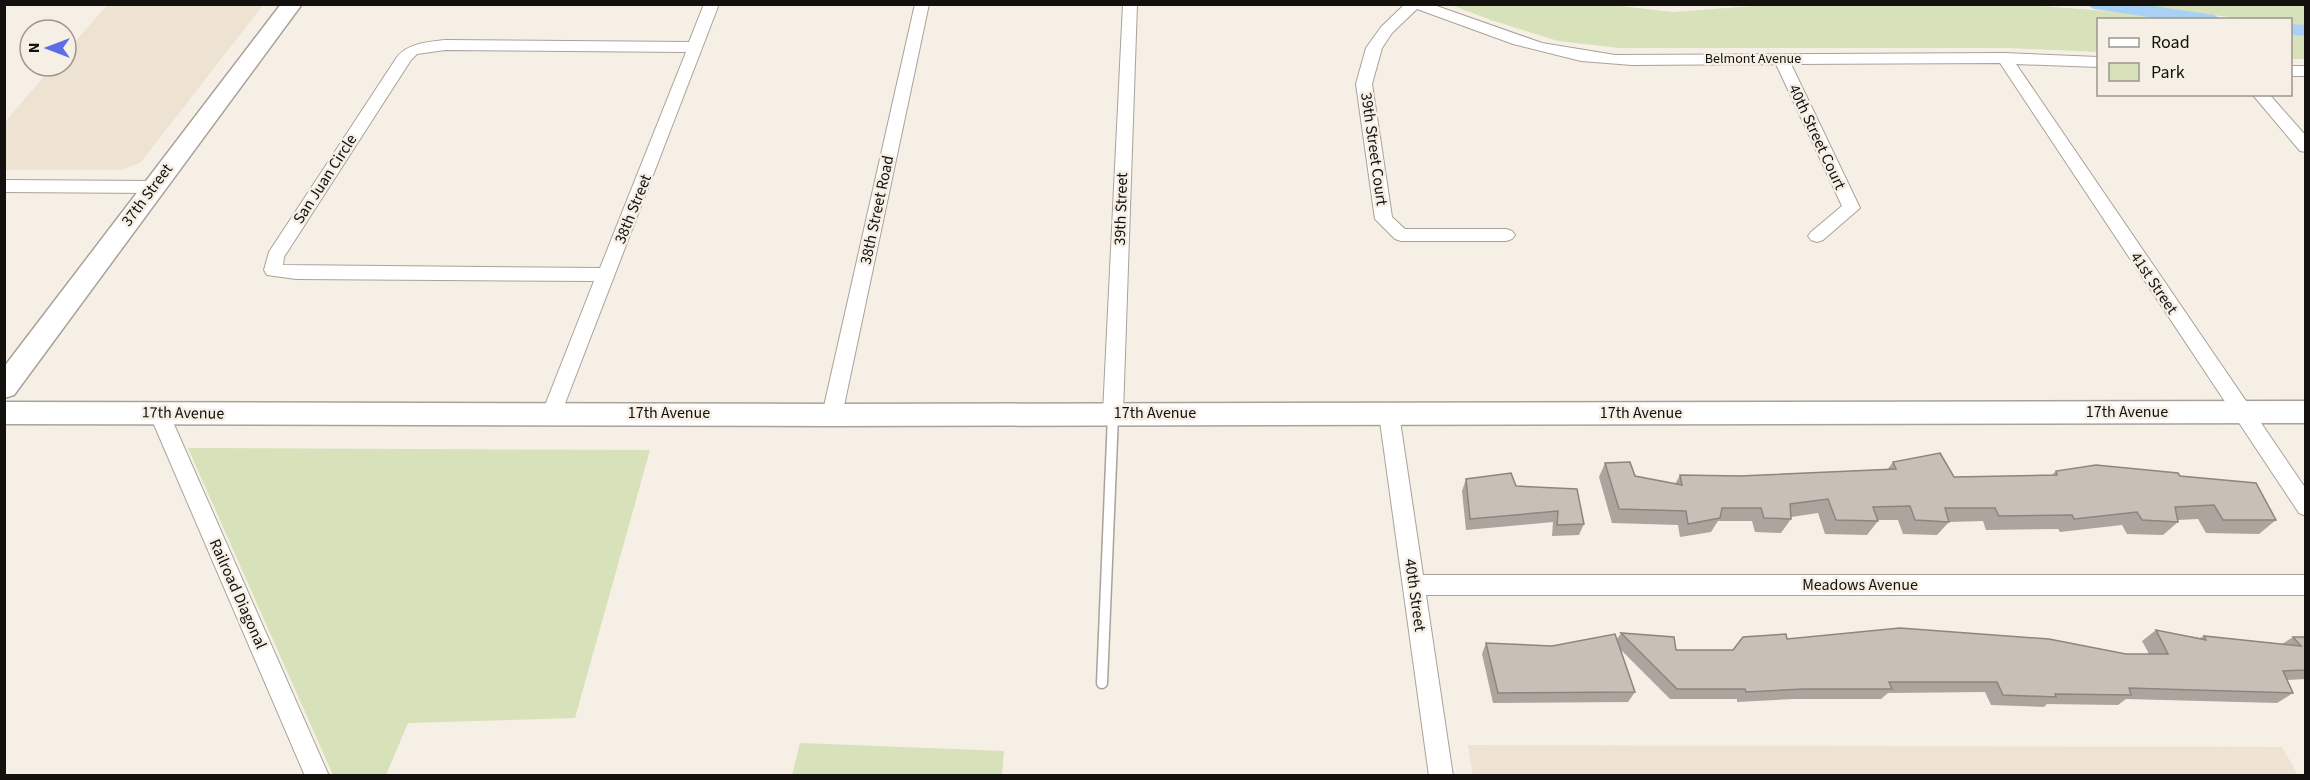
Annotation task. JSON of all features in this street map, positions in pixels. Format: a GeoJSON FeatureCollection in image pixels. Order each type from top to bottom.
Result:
{"type":"FeatureCollection","features":[{"type":"Feature","properties":{"kind":"main road","name":"37th Street"},"geometry":{"type":"LineString","coordinates":[[4,388],[292,4]]}},
{"type":"Feature","properties":{"kind":"main road","name":"17th Avenue"},"geometry":{"type":"LineString","coordinates":[[4,413],[832,415],[2306,412]]}},
{"type":"Feature","properties":{"kind":"street","name":"38th Street"},"geometry":{"type":"LineString","coordinates":[[552,413],[712,4]]}},
{"type":"Feature","properties":{"kind":"street","name":"38th Street Road"},"geometry":{"type":"LineString","coordinates":[[832,415],[922,4]]}},
{"type":"Feature","properties":{"kind":"street","name":"39th Street"},"geometry":{"type":"LineString","coordinates":[[1113,413],[1130,4]]}},
{"type":"Feature","properties":{"kind":"street","name":"Belmont Avenue"},"geometry":{"type":"LineString","coordinates":[[1415,4],[1538,48],[1583,57],[2004,58],[2097,62]]}},
{"type":"Feature","properties":{"kind":"street","name":"39th Street Court"},"geometry":{"type":"LineString","coordinates":[[1415,4],[1373,46],[1366,63],[1364,84],[1384,219],[1401,235],[1506,236]]}},
{"type":"Feature","properties":{"kind":"street","name":"San Juan Circle"},"geometry":{"type":"LineString","coordinates":[[607,275],[296,273],[273,270],[273,264],[275,256],[378,98],[405,57],[412,51],[445,45],[696,47]]}},
{"type":"Feature","properties":{"kind":"street","name":"41st Street"},"geometry":{"type":"LineString","coordinates":[[2004,58],[2306,507]]}},
{"type":"Feature","properties":{"kind":"street","name":"40th Street Court"},"geometry":{"type":"LineString","coordinates":[[1781,59],[1851,208],[1817,236]]}},
{"type":"Feature","properties":{"kind":"street"},"geometry":{"type":"LineString","coordinates":[[2262,96],[2306,147]]}},
{"type":"Feature","properties":{"kind":"street"},"geometry":{"type":"LineString","coordinates":[[4,186],[153,187]]}},
{"type":"Feature","properties":{"kind":"street","name":"Railroad Diagonal"},"geometry":{"type":"LineString","coordinates":[[159,413],[317,776]]}},
{"type":"Feature","properties":{"kind":"street","name":"40th Street"},"geometry":{"type":"LineString","coordinates":[[1389,414],[1441,776]]}},
{"type":"Feature","properties":{"kind":"street","name":"Meadows Avenue"},"geometry":{"type":"LineString","coordinates":[[1414,585],[2306,585]]}},
{"type":"Feature","properties":{"kind":"lane"},"geometry":{"type":"LineString","coordinates":[[1102,683],[1113,413]]}},
{"type":"Feature","properties":{"kind":"shaded area"},"geometry":{"type":"Polygon","coordinates":[[[108,4],[263,5],[141,162],[122,170],[5,170],[5,122],[43,78],[78,78],[78,38],[108,4]]]}},
{"type":"Feature","properties":{"kind":"shaded area"},"geometry":{"type":"Polygon","coordinates":[[[1468,745],[2282,747],[2298,775],[1473,776],[1468,745]]]}},
{"type":"Feature","properties":{"kind":"green space"},"geometry":{"type":"Polygon","coordinates":[[[1602,4],[1673,12],[1779,4],[2015,4],[2169,18],[2097,18],[2097,52],[2008,48],[1620,48],[1558,41],[1451,5],[1602,4]]]}},
{"type":"Feature","properties":{"kind":"green space"},"geometry":{"type":"Polygon","coordinates":[[[2116,5],[2305,5],[2305,26],[2292,24],[2292,18],[2240,18],[2116,5]]]}},
{"type":"Feature","properties":{"kind":"green space"},"geometry":{"type":"Polygon","coordinates":[[[2292,33],[2305,35],[2305,59],[2292,59],[2292,33]]]}},
{"type":"Feature","properties":{"kind":"green space"},"geometry":{"type":"Polygon","coordinates":[[[188,448],[650,450],[575,718],[408,723],[386,775],[333,775],[188,448]]]}},
{"type":"Feature","properties":{"kind":"green space"},"geometry":{"type":"Polygon","coordinates":[[[800,743],[1004,751],[1002,775],[792,775],[800,743]]]}},
{"type":"Feature","properties":{"kind":"building"},"geometry":{"type":"Polygon","coordinates":[[[1940,453],[1954,477],[2057,475],[2056,471],[2096,465],[2256,483],[2276,520],[2223,520],[2214,505],[2175,507],[2178,522],[2142,520],[2137,512],[2074,519],[2072,515],[1999,516],[1995,508],[1945,508],[1949,522],[1915,520],[1910,506],[1873,507],[1878,521],[1836,520],[1828,499],[1790,504],[1791,519],[1764,518],[1761,508],[1722,508],[1720,518],[1688,524],[1686,511],[1619,509],[1605,463],[1630,462],[1635,476],[1682,485],[1680,475],[1740,476],[1896,469],[1893,462],[1940,453]]]}},
{"type":"Feature","properties":{"kind":"building"},"geometry":{"type":"Polygon","coordinates":[[[1511,473],[1516,486],[1577,489],[1584,524],[1557,525],[1558,511],[1470,519],[1466,479],[1511,473]]]}},
{"type":"Feature","properties":{"kind":"building"},"geometry":{"type":"Polygon","coordinates":[[[1900,628],[2049,639],[2126,654],[2168,654],[2156,630],[2206,640],[2204,636],[2301,646],[2293,637],[2306,637],[2306,670],[2283,671],[2293,693],[2129,688],[2131,695],[2055,694],[2056,697],[2003,695],[1997,682],[1889,682],[1892,689],[1803,689],[1746,692],[1745,689],[1677,689],[1621,633],[1674,637],[1676,650],[1733,650],[1743,637],[1786,634],[1787,639],[1900,628]]]}},
{"type":"Feature","properties":{"kind":"building"},"geometry":{"type":"Polygon","coordinates":[[[1615,634],[1635,692],[1498,693],[1486,643],[1552,646],[1615,634]]]}},
{"type":"Feature","properties":{"kind":"waterway"},"geometry":{"type":"LineString","coordinates":[[2094,4],[2199,18]]}},
{"type":"Feature","properties":{"kind":"waterway"},"geometry":{"type":"LineString","coordinates":[[2292,29],[2306,31]]}}]}
